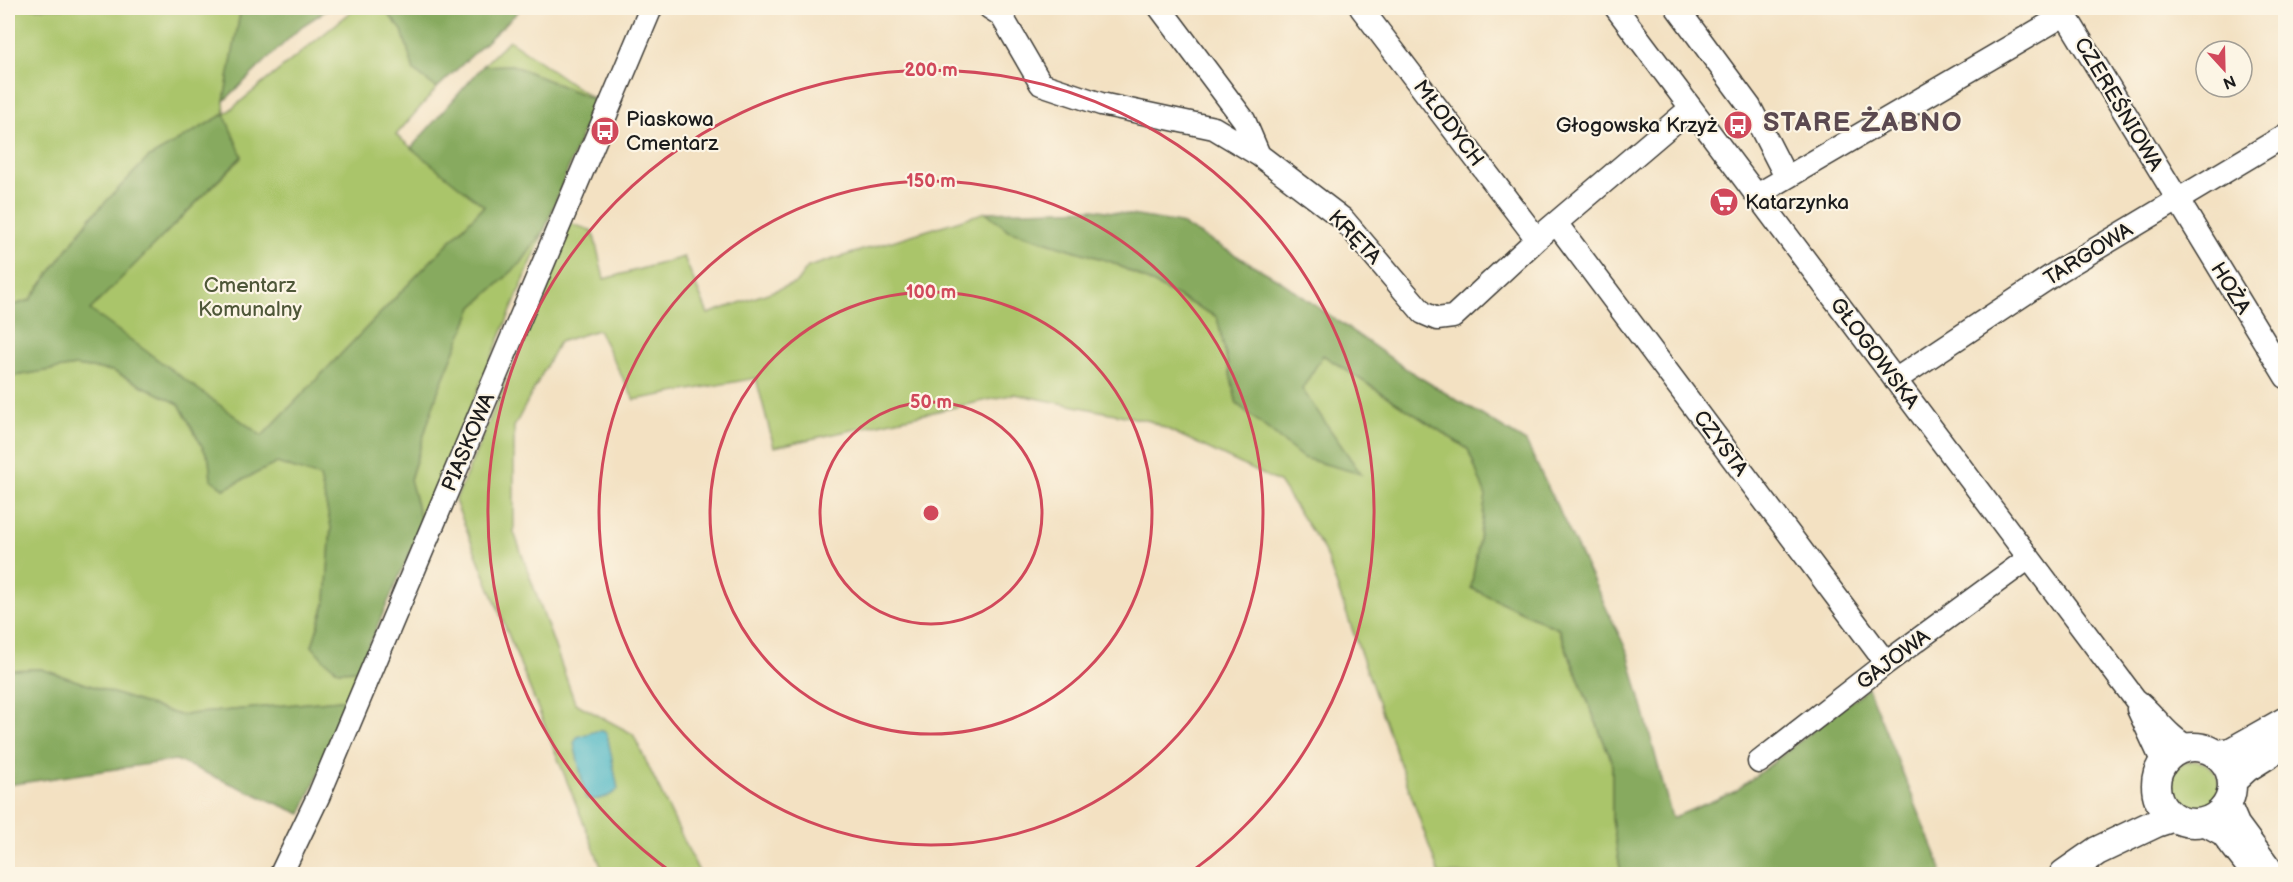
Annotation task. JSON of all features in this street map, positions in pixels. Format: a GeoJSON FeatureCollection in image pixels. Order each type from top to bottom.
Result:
{"type":"FeatureCollection","features":[{"type":"Feature","properties":{"kind":"main road"},"geometry":{"type":"LineString","coordinates":[[2218,754],[2231,752],[2286,721]]}},
{"type":"Feature","properties":{"kind":"main road"},"geometry":{"type":"LineString","coordinates":[[2231,792],[2228,766],[2218,754],[2204,747],[2189,747],[2170,755],[2163,763],[2156,782],[2156,792],[2162,807],[2183,822],[2202,822],[2221,813],[2246,768],[2286,743]]}},
{"type":"Feature","properties":{"kind":"main road"},"geometry":{"type":"LineString","coordinates":[[2097,851],[2147,806],[2156,792]]}},
{"type":"Feature","properties":{"kind":"main road"},"geometry":{"type":"LineString","coordinates":[[2064,874],[2097,851],[2174,817]]}},
{"type":"Feature","properties":{"kind":"street","name":"PIASKOWA"},"geometry":{"type":"LineString","coordinates":[[281,874],[319,795],[651,8]]}},
{"type":"Feature","properties":{"kind":"street","name":"KRĘTA"},"geometry":{"type":"LineString","coordinates":[[990,8],[1001,15],[1041,84],[1101,104],[1214,128],[1259,155],[1343,219],[1423,313],[1437,319],[1453,317],[1537,239],[1691,108]]}},
{"type":"Feature","properties":{"kind":"street"},"geometry":{"type":"LineString","coordinates":[[1160,8],[1244,120],[1259,155]]}},
{"type":"Feature","properties":{"kind":"street","name":"MŁODYCH"},"geometry":{"type":"LineString","coordinates":[[1361,8],[1537,239]]}},
{"type":"Feature","properties":{"kind":"street","name":"GŁOGOWSKA"},"geometry":{"type":"LineString","coordinates":[[1616,8],[2135,699],[2148,709],[2175,739],[2189,747]]}},
{"type":"Feature","properties":{"kind":"street"},"geometry":{"type":"LineString","coordinates":[[1677,8],[1750,107],[1786,177]]}},
{"type":"Feature","properties":{"kind":"street"},"geometry":{"type":"LineString","coordinates":[[1757,195],[2063,11]]}},
{"type":"Feature","properties":{"kind":"street","name":"CZEREŚNIOWA"},"geometry":{"type":"LineString","coordinates":[[2063,11],[2177,200]]}},
{"type":"Feature","properties":{"kind":"street","name":"TARGOWA"},"geometry":{"type":"LineString","coordinates":[[1895,380],[2059,272],[2286,135]]}},
{"type":"Feature","properties":{"kind":"street","name":"HOŻA"},"geometry":{"type":"LineString","coordinates":[[2177,200],[2286,376]]}},
{"type":"Feature","properties":{"kind":"street","name":"CZYSTA"},"geometry":{"type":"LineString","coordinates":[[1556,223],[1886,663]]}},
{"type":"Feature","properties":{"kind":"street","name":"GAJOWA"},"geometry":{"type":"LineString","coordinates":[[1759,762],[1886,663],[2029,558]]}},
{"type":"Feature","properties":{"kind":"street","name":"GŁOGOWSKA"},"geometry":{"type":"LineString","coordinates":[[2135,699],[2140,715],[2163,763]]}},
{"type":"Feature","properties":{"kind":"street"},"geometry":{"type":"LineString","coordinates":[[2231,792],[2238,824],[2275,874]]}},
{"type":"Feature","properties":{"kind":"street"},"geometry":{"type":"LineString","coordinates":[[2202,822],[2222,834],[2253,874]]}},
{"type":"Feature","properties":{"kind":"green space","name":"Cmentarz Komunalny"},"geometry":{"type":"Polygon","coordinates":[[[8,8],[241,8],[224,101],[225,114],[356,8],[383,8],[402,30],[414,71],[437,88],[396,135],[484,206],[262,436],[89,310],[242,157],[224,114],[148,158],[91,217],[30,300],[8,307],[8,8]]]}},
{"type":"Feature","properties":{"kind":"green space"},"geometry":{"type":"Polygon","coordinates":[[[241,8],[330,8],[302,26],[224,101],[241,8]]]}},
{"type":"Feature","properties":{"kind":"green space"},"geometry":{"type":"Polygon","coordinates":[[[383,8],[514,8],[518,12],[437,88],[414,71],[402,30],[383,8]]]}},
{"type":"Feature","properties":{"kind":"green space"},"geometry":{"type":"Polygon","coordinates":[[[509,40],[595,100],[512,65],[483,66],[509,40]]]}},
{"type":"Feature","properties":{"kind":"green space"},"geometry":{"type":"Polygon","coordinates":[[[512,65],[595,100],[545,229],[521,263],[473,307],[438,391],[410,479],[422,525],[358,670],[338,671],[312,646],[326,601],[331,527],[320,477],[277,463],[224,489],[211,479],[209,459],[179,404],[113,371],[75,366],[8,377],[8,307],[30,300],[91,217],[148,158],[224,114],[242,156],[90,310],[262,436],[484,206],[411,148],[483,66],[512,65]]]}},
{"type":"Feature","properties":{"kind":"green space"},"geometry":{"type":"Polygon","coordinates":[[[1094,209],[1180,223],[1279,280],[1411,372],[1526,442],[1628,653],[1672,818],[1736,791],[1868,688],[1942,869],[1941,874],[1621,874],[1612,819],[1612,762],[1559,629],[1471,588],[1486,496],[1468,449],[1323,355],[1302,389],[1361,474],[1303,458],[1237,404],[1217,317],[1112,262],[1008,230],[986,212],[1094,209]]]}},
{"type":"Feature","properties":{"kind":"green space"},"geometry":{"type":"Polygon","coordinates":[[[986,212],[1008,230],[1112,262],[1217,317],[1237,404],[1361,474],[1301,389],[1323,355],[1468,449],[1486,496],[1471,588],[1558,629],[1612,762],[1612,819],[1621,874],[1439,874],[1324,550],[1279,482],[1150,421],[1015,394],[774,447],[756,378],[634,400],[598,330],[559,342],[514,427],[514,532],[575,703],[633,734],[700,874],[604,874],[455,501],[518,354],[569,223],[593,231],[604,279],[684,257],[708,314],[796,283],[808,267],[986,212]]]}},
{"type":"Feature","properties":{"kind":"green space"},"geometry":{"type":"Polygon","coordinates":[[[545,229],[422,525],[410,480],[438,391],[473,307],[521,263],[545,229]]]}},
{"type":"Feature","properties":{"kind":"green space"},"geometry":{"type":"Polygon","coordinates":[[[75,366],[113,371],[179,404],[209,459],[211,479],[224,489],[277,463],[320,477],[331,526],[326,601],[312,646],[338,671],[358,670],[351,699],[179,715],[41,669],[8,670],[8,377],[75,366]]]}},
{"type":"Feature","properties":{"kind":"green space"},"geometry":{"type":"Polygon","coordinates":[[[41,669],[179,715],[351,699],[301,814],[176,760],[8,785],[8,670],[41,669]]]}},
{"type":"Feature","properties":{"kind":"green space"},"geometry":{"type":"Polygon","coordinates":[[[2189,761],[2199,761],[2212,768],[2219,781],[2219,791],[2212,804],[2199,811],[2189,811],[2180,807],[2173,800],[2169,791],[2169,781],[2173,772],[2180,765],[2189,761]]]}},
{"type":"Feature","properties":{"kind":"water"},"geometry":{"type":"Polygon","coordinates":[[[603,731],[607,734],[618,789],[607,796],[594,799],[586,798],[574,743],[577,737],[603,731]]]}},
{"type":"Feature","properties":{"kind":"place","name":"Głogowska Krzyż"},"geometry":{"type":"Point","coordinates":[1738,125]}},
{"type":"Feature","properties":{"kind":"place","name":"Piaskowa Cmentarz"},"geometry":{"type":"Point","coordinates":[605,131]}},
{"type":"Feature","properties":{"kind":"place","name":"Katarzynka"},"geometry":{"type":"Point","coordinates":[1724,202]}},
{"type":"Feature","properties":{"kind":"district","name":"STARE ŻABNO"},"geometry":{"type":"Point","coordinates":[1863,122]}}]}
